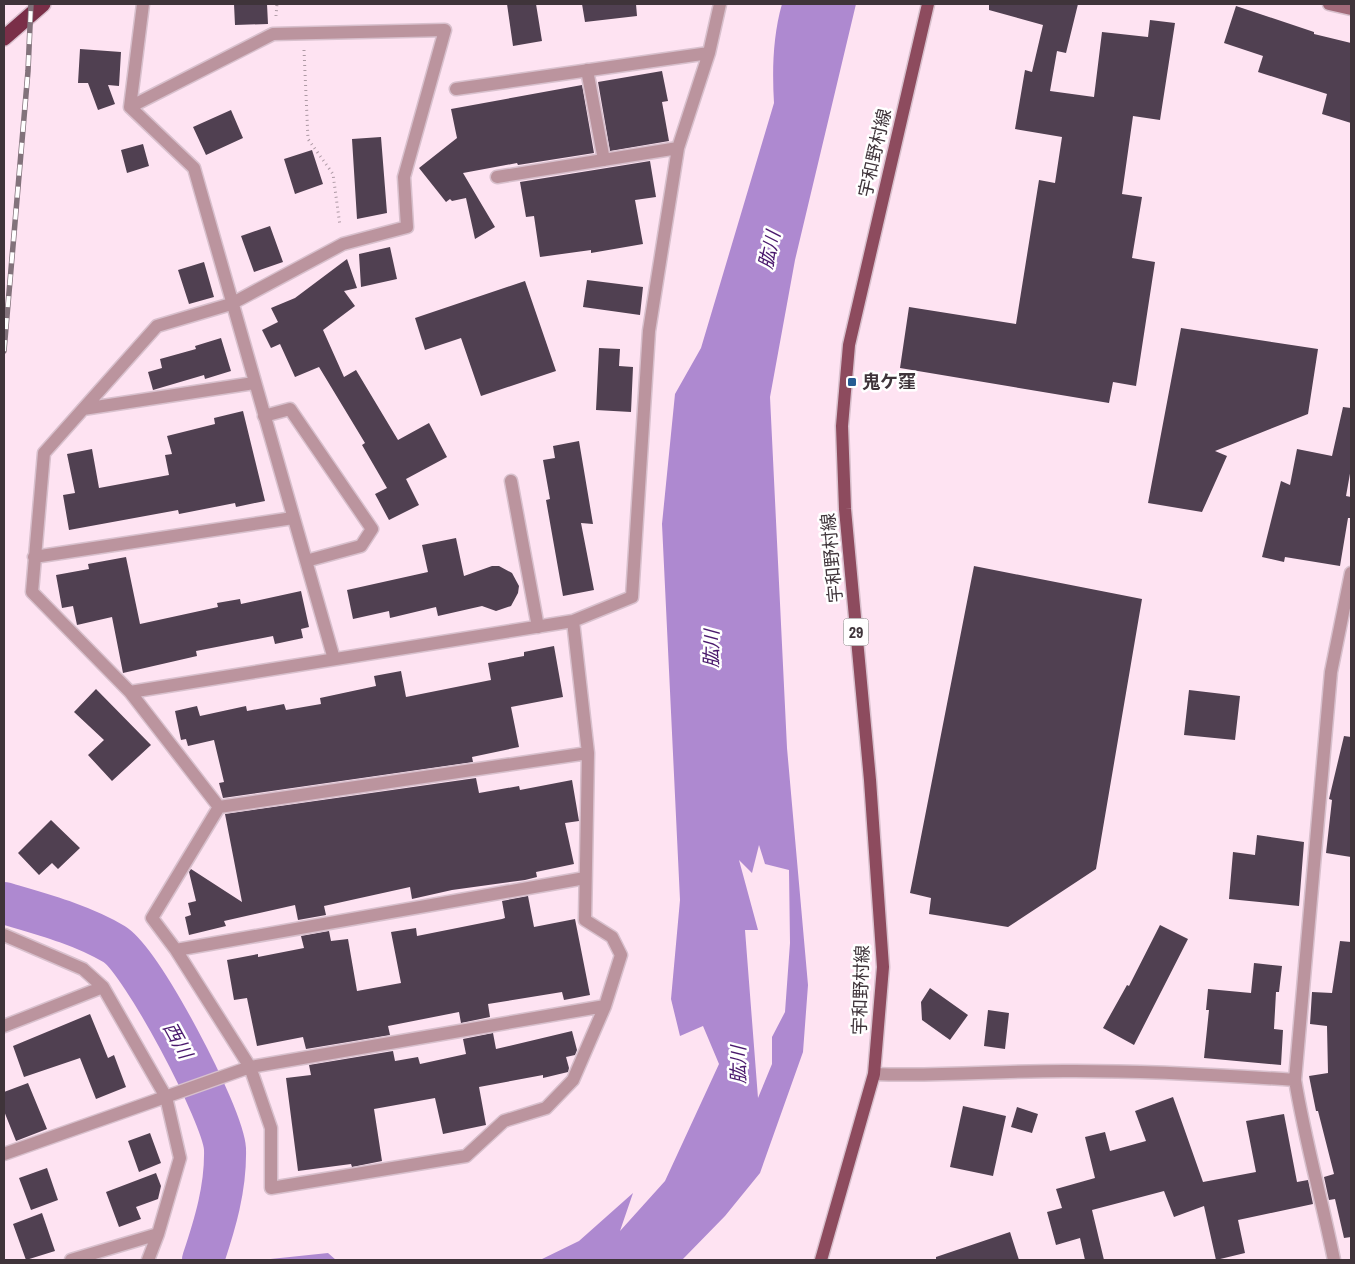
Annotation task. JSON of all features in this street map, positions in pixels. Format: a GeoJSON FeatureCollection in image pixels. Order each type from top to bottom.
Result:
{"type":"FeatureCollection","features":[{"type":"Feature","properties":{"kind":"highway"},"geometry":{"type":"LineString","coordinates":[[4,38],[43,4]]}},
{"type":"Feature","properties":{"kind":"main road","name":"宇和野村線"},"geometry":{"type":"LineString","coordinates":[[821,1260],[874,1074],[883,967],[870,780],[846,509],[842,426],[850,345],[928,4]]}},
{"type":"Feature","properties":{"kind":"main road"},"geometry":{"type":"LineString","coordinates":[[1329,4],[1351,9]]}},
{"type":"Feature","properties":{"kind":"street"},"geometry":{"type":"LineString","coordinates":[[130,107],[143,4]]}},
{"type":"Feature","properties":{"kind":"street"},"geometry":{"type":"LineString","coordinates":[[130,692],[573,621],[632,597],[648,331],[678,148],[709,53],[720,4]]}},
{"type":"Feature","properties":{"kind":"street"},"geometry":{"type":"LineString","coordinates":[[130,107],[274,34],[445,30],[404,177],[407,227],[343,244],[231,304],[157,326],[44,453],[32,592],[130,692],[219,807]]}},
{"type":"Feature","properties":{"kind":"street"},"geometry":{"type":"LineString","coordinates":[[456,89],[709,53]]}},
{"type":"Feature","properties":{"kind":"street"},"geometry":{"type":"LineString","coordinates":[[587,70],[604,160]]}},
{"type":"Feature","properties":{"kind":"street"},"geometry":{"type":"LineString","coordinates":[[130,107],[194,168],[231,304],[334,659]]}},
{"type":"Feature","properties":{"kind":"street"},"geometry":{"type":"LineString","coordinates":[[497,177],[678,148]]}},
{"type":"Feature","properties":{"kind":"street"},"geometry":{"type":"LineString","coordinates":[[83,409],[254,383]]}},
{"type":"Feature","properties":{"kind":"street"},"geometry":{"type":"LineString","coordinates":[[264,416],[290,409],[372,528],[361,546],[306,561]]}},
{"type":"Feature","properties":{"kind":"street"},"geometry":{"type":"LineString","coordinates":[[511,481],[538,627]]}},
{"type":"Feature","properties":{"kind":"street"},"geometry":{"type":"LineString","coordinates":[[34,557],[293,518]]}},
{"type":"Feature","properties":{"kind":"street"},"geometry":{"type":"LineString","coordinates":[[1334,1260],[1323,1202],[1301,1118],[1295,1080],[1330,672],[1351,573]]}},
{"type":"Feature","properties":{"kind":"street"},"geometry":{"type":"LineString","coordinates":[[219,807],[152,918],[176,950],[250,1067],[270,1128],[272,1188],[466,1156],[504,1121],[546,1108],[573,1080],[604,1006],[621,955],[612,937],[585,920],[588,753],[573,621]]}},
{"type":"Feature","properties":{"kind":"street"},"geometry":{"type":"LineString","coordinates":[[219,807],[588,753]]}},
{"type":"Feature","properties":{"kind":"street"},"geometry":{"type":"LineString","coordinates":[[176,950],[585,878]]}},
{"type":"Feature","properties":{"kind":"street"},"geometry":{"type":"LineString","coordinates":[[4,936],[83,969],[103,987],[166,1097],[180,1158],[158,1234],[148,1260]]}},
{"type":"Feature","properties":{"kind":"street"},"geometry":{"type":"LineString","coordinates":[[4,1026],[103,987]]}},
{"type":"Feature","properties":{"kind":"street"},"geometry":{"type":"LineString","coordinates":[[4,1154],[250,1067],[604,1006]]}},
{"type":"Feature","properties":{"kind":"street"},"geometry":{"type":"LineString","coordinates":[[874,1074],[911,1076],[1073,1070],[1206,1074],[1295,1080]]}},
{"type":"Feature","properties":{"kind":"street"},"geometry":{"type":"LineString","coordinates":[[71,1260],[158,1234]]}},
{"type":"Feature","properties":{"kind":"path"},"geometry":{"type":"LineString","coordinates":[[304,33],[308,139],[333,174],[343,244]]}},
{"type":"Feature","properties":{"kind":"water","name":"肱川"},"geometry":{"type":"Polygon","coordinates":[[[782,4],[856,4],[795,260],[770,397],[787,748],[808,985],[803,1052],[760,1173],[725,1216],[682,1260],[540,1260],[579,1241],[633,1193],[620,1231],[665,1181],[719,1064],[703,1026],[680,1036],[671,999],[680,900],[662,524],[675,394],[701,348],[774,103],[774,53],[782,4]],[[759,845],[752,873],[739,860],[758,930],[745,930],[758,1098],[772,1064],[772,1037],[785,1012],[790,943],[789,870],[765,864],[759,845]]]}},
{"type":"Feature","properties":{"kind":"water"},"geometry":{"type":"Polygon","coordinates":[[[328,1253],[336,1260],[261,1260],[328,1253]]]}},
{"type":"Feature","properties":{"kind":"building"},"geometry":{"type":"Polygon","coordinates":[[[234,4],[267,4],[268,24],[235,25],[234,4]]]}},
{"type":"Feature","properties":{"kind":"building"},"geometry":{"type":"Polygon","coordinates":[[[507,4],[536,4],[542,41],[513,46],[507,4]]]}},
{"type":"Feature","properties":{"kind":"building"},"geometry":{"type":"Polygon","coordinates":[[[582,4],[636,4],[637,16],[585,22],[582,4]]]}},
{"type":"Feature","properties":{"kind":"building"},"geometry":{"type":"Polygon","coordinates":[[[989,4],[1078,4],[1066,53],[1057,51],[1050,91],[1094,97],[1102,32],[1148,37],[1150,20],[1175,23],[1160,120],[1133,116],[1122,194],[1142,197],[1132,258],[1155,262],[1136,386],[1113,382],[1109,403],[900,368],[909,307],[1016,324],[1039,180],[1055,183],[1062,137],[1015,129],[1025,70],[1032,72],[1043,25],[989,10],[989,4]]]}},
{"type":"Feature","properties":{"kind":"building"},"geometry":{"type":"Polygon","coordinates":[[[1236,6],[1314,32],[1314,34],[1351,43],[1351,123],[1322,114],[1327,94],[1258,72],[1263,56],[1224,43],[1236,6]]]}},
{"type":"Feature","properties":{"kind":"building"},"geometry":{"type":"Polygon","coordinates":[[[80,49],[121,52],[119,86],[108,85],[115,104],[98,110],[88,83],[78,83],[80,49]]]}},
{"type":"Feature","properties":{"kind":"building"},"geometry":{"type":"Polygon","coordinates":[[[662,71],[668,101],[662,102],[669,141],[610,151],[598,82],[662,71]]]}},
{"type":"Feature","properties":{"kind":"building"},"geometry":{"type":"Polygon","coordinates":[[[582,85],[594,153],[518,165],[517,163],[463,173],[495,227],[475,239],[466,198],[452,201],[450,199],[446,202],[419,168],[457,138],[451,109],[582,85]]]}},
{"type":"Feature","properties":{"kind":"building"},"geometry":{"type":"Polygon","coordinates":[[[231,110],[243,138],[206,155],[193,127],[231,110]]]}},
{"type":"Feature","properties":{"kind":"building"},"geometry":{"type":"Polygon","coordinates":[[[381,137],[387,213],[357,219],[352,139],[381,137]]]}},
{"type":"Feature","properties":{"kind":"building"},"geometry":{"type":"Polygon","coordinates":[[[143,144],[149,166],[127,173],[121,150],[143,144]]]}},
{"type":"Feature","properties":{"kind":"building"},"geometry":{"type":"Polygon","coordinates":[[[312,150],[323,184],[295,194],[284,159],[312,150]]]}},
{"type":"Feature","properties":{"kind":"building"},"geometry":{"type":"Polygon","coordinates":[[[650,161],[656,197],[635,200],[643,244],[591,253],[591,250],[540,257],[534,216],[526,217],[520,182],[650,161]]]}},
{"type":"Feature","properties":{"kind":"building"},"geometry":{"type":"Polygon","coordinates":[[[270,226],[283,262],[254,272],[241,236],[270,226]]]}},
{"type":"Feature","properties":{"kind":"building"},"geometry":{"type":"Polygon","coordinates":[[[390,247],[397,279],[361,287],[359,254],[390,247]]]}},
{"type":"Feature","properties":{"kind":"building"},"geometry":{"type":"Polygon","coordinates":[[[347,259],[357,288],[344,291],[355,306],[323,330],[344,377],[356,370],[398,440],[429,423],[447,457],[406,479],[419,505],[389,520],[375,494],[387,488],[362,445],[365,443],[319,367],[295,377],[280,344],[271,348],[262,330],[278,322],[271,308],[295,298],[347,259]]]}},
{"type":"Feature","properties":{"kind":"building"},"geometry":{"type":"Polygon","coordinates":[[[204,262],[214,297],[189,304],[178,270],[204,262]]]}},
{"type":"Feature","properties":{"kind":"building"},"geometry":{"type":"Polygon","coordinates":[[[587,280],[643,287],[640,315],[583,307],[587,280]]]}},
{"type":"Feature","properties":{"kind":"building"},"geometry":{"type":"Polygon","coordinates":[[[525,281],[556,371],[481,396],[461,338],[425,350],[415,318],[525,281]]]}},
{"type":"Feature","properties":{"kind":"building"},"geometry":{"type":"Polygon","coordinates":[[[1181,328],[1318,349],[1308,414],[1215,451],[1227,456],[1202,512],[1148,503],[1181,328]]]}},
{"type":"Feature","properties":{"kind":"building"},"geometry":{"type":"Polygon","coordinates":[[[221,338],[231,371],[205,379],[204,375],[153,390],[148,372],[162,368],[160,359],[196,349],[195,346],[221,338]]]}},
{"type":"Feature","properties":{"kind":"building"},"geometry":{"type":"Polygon","coordinates":[[[599,348],[620,349],[619,366],[633,367],[631,412],[596,410],[599,348]]]}},
{"type":"Feature","properties":{"kind":"building"},"geometry":{"type":"Polygon","coordinates":[[[1343,407],[1351,408],[1351,468],[1346,496],[1351,497],[1351,518],[1348,518],[1340,566],[1285,557],[1284,562],[1262,557],[1281,481],[1290,485],[1297,449],[1332,456],[1343,407]]]}},
{"type":"Feature","properties":{"kind":"building"},"geometry":{"type":"Polygon","coordinates":[[[243,411],[265,501],[236,507],[235,503],[179,514],[178,510],[69,530],[63,495],[75,493],[67,454],[92,449],[99,488],[169,475],[165,455],[172,454],[167,436],[215,424],[214,418],[243,411]]]}},
{"type":"Feature","properties":{"kind":"building"},"geometry":{"type":"Polygon","coordinates":[[[579,441],[593,524],[581,523],[594,590],[563,596],[546,500],[550,499],[543,460],[555,458],[553,446],[579,441]]]}},
{"type":"Feature","properties":{"kind":"building"},"geometry":{"type":"Polygon","coordinates":[[[456,538],[464,576],[492,566],[499,566],[512,573],[519,586],[518,593],[511,606],[496,611],[482,606],[438,616],[436,607],[390,618],[389,611],[353,619],[347,590],[428,572],[422,545],[456,538]]]}},
{"type":"Feature","properties":{"kind":"building"},"geometry":{"type":"Polygon","coordinates":[[[126,557],[140,624],[218,607],[217,603],[240,599],[241,604],[301,591],[309,627],[301,629],[303,638],[275,644],[273,636],[196,651],[197,656],[123,673],[112,617],[77,625],[73,606],[62,608],[56,575],[89,569],[88,564],[126,557]]]}},
{"type":"Feature","properties":{"kind":"building"},"geometry":{"type":"Polygon","coordinates":[[[974,566],[1142,599],[1096,869],[1008,927],[929,914],[931,898],[910,893],[974,566]]]}},
{"type":"Feature","properties":{"kind":"building"},"geometry":{"type":"Polygon","coordinates":[[[554,646],[563,697],[511,707],[519,747],[472,757],[473,762],[223,798],[219,783],[224,782],[214,740],[188,746],[186,739],[181,740],[175,711],[197,706],[200,716],[246,706],[247,711],[284,704],[286,710],[321,704],[320,698],[376,686],[374,676],[401,671],[406,697],[491,680],[488,663],[524,656],[524,652],[554,646]]]}},
{"type":"Feature","properties":{"kind":"building"},"geometry":{"type":"Polygon","coordinates":[[[96,689],[151,745],[112,781],[88,755],[104,740],[74,712],[96,689]]]}},
{"type":"Feature","properties":{"kind":"building"},"geometry":{"type":"Polygon","coordinates":[[[1189,690],[1240,696],[1235,740],[1184,735],[1189,690]]]}},
{"type":"Feature","properties":{"kind":"building"},"geometry":{"type":"Polygon","coordinates":[[[1344,736],[1351,737],[1351,857],[1326,853],[1332,800],[1329,799],[1344,736]]]}},
{"type":"Feature","properties":{"kind":"building"},"geometry":{"type":"Polygon","coordinates":[[[476,778],[479,793],[519,786],[520,790],[572,780],[579,821],[565,823],[574,864],[536,872],[537,877],[525,880],[452,890],[412,899],[410,887],[324,906],[326,915],[298,920],[295,905],[224,921],[226,926],[189,935],[185,917],[191,915],[188,903],[196,901],[189,872],[191,869],[242,902],[225,814],[476,778]]]}},
{"type":"Feature","properties":{"kind":"building"},"geometry":{"type":"Polygon","coordinates":[[[51,820],[80,848],[58,869],[52,863],[39,875],[18,853],[51,820]]]}},
{"type":"Feature","properties":{"kind":"building"},"geometry":{"type":"Polygon","coordinates":[[[1257,835],[1304,842],[1299,906],[1229,899],[1233,852],[1255,855],[1257,835]]]}},
{"type":"Feature","properties":{"kind":"building"},"geometry":{"type":"Polygon","coordinates":[[[528,896],[534,927],[575,919],[590,995],[564,1000],[562,992],[488,1004],[490,1017],[461,1023],[459,1012],[388,1026],[390,1035],[306,1049],[303,1037],[257,1046],[247,998],[234,1000],[227,960],[258,954],[258,957],[304,948],[301,936],[329,931],[331,941],[348,939],[357,991],[401,983],[391,932],[416,928],[417,936],[502,919],[505,918],[502,901],[528,896]]]}},
{"type":"Feature","properties":{"kind":"building"},"geometry":{"type":"Polygon","coordinates":[[[1160,925],[1188,939],[1134,1045],[1103,1028],[1127,985],[1129,986],[1160,925]]]}},
{"type":"Feature","properties":{"kind":"building"},"geometry":{"type":"Polygon","coordinates":[[[1340,941],[1351,942],[1351,1237],[1344,1238],[1335,1199],[1329,1200],[1324,1177],[1334,1174],[1318,1111],[1316,1111],[1309,1076],[1328,1073],[1327,1026],[1310,1024],[1312,992],[1332,993],[1340,941]]]}},
{"type":"Feature","properties":{"kind":"building"},"geometry":{"type":"Polygon","coordinates":[[[1254,963],[1282,966],[1279,992],[1276,992],[1274,1029],[1283,1030],[1281,1065],[1204,1058],[1209,1010],[1206,1010],[1208,989],[1251,993],[1254,963]]]}},
{"type":"Feature","properties":{"kind":"building"},"geometry":{"type":"Polygon","coordinates":[[[930,988],[968,1015],[950,1040],[922,1020],[921,1002],[930,988]]]}},
{"type":"Feature","properties":{"kind":"building"},"geometry":{"type":"Polygon","coordinates":[[[988,1010],[1009,1013],[1005,1049],[984,1046],[988,1010]]]}},
{"type":"Feature","properties":{"kind":"building"},"geometry":{"type":"Polygon","coordinates":[[[90,1014],[108,1058],[114,1055],[126,1087],[96,1099],[80,1058],[24,1077],[13,1046],[90,1014]]]}},
{"type":"Feature","properties":{"kind":"building"},"geometry":{"type":"Polygon","coordinates":[[[572,1031],[577,1050],[575,1055],[566,1057],[569,1068],[568,1072],[543,1078],[543,1075],[479,1087],[486,1125],[443,1134],[435,1098],[374,1109],[382,1161],[352,1167],[351,1164],[298,1171],[286,1078],[311,1075],[309,1065],[393,1051],[395,1061],[418,1057],[420,1064],[466,1054],[463,1039],[493,1033],[496,1049],[572,1031]]]}},
{"type":"Feature","properties":{"kind":"building"},"geometry":{"type":"Polygon","coordinates":[[[28,1083],[47,1129],[16,1141],[4,1111],[4,1092],[28,1083]]]}},
{"type":"Feature","properties":{"kind":"building"},"geometry":{"type":"Polygon","coordinates":[[[1173,1097],[1203,1182],[1256,1172],[1246,1121],[1284,1114],[1297,1182],[1308,1180],[1313,1204],[1238,1220],[1245,1253],[1216,1260],[1204,1206],[1174,1217],[1164,1191],[1092,1210],[1104,1260],[1085,1260],[1080,1238],[1056,1245],[1047,1212],[1062,1208],[1056,1189],[1095,1178],[1085,1137],[1105,1132],[1110,1151],[1146,1141],[1135,1111],[1173,1097]]]}},
{"type":"Feature","properties":{"kind":"building"},"geometry":{"type":"Polygon","coordinates":[[[963,1106],[1006,1116],[993,1176],[950,1167],[963,1106]]]}},
{"type":"Feature","properties":{"kind":"building"},"geometry":{"type":"Polygon","coordinates":[[[1017,1107],[1038,1114],[1032,1133],[1011,1127],[1017,1107]]]}},
{"type":"Feature","properties":{"kind":"building"},"geometry":{"type":"Polygon","coordinates":[[[150,1133],[161,1163],[139,1172],[128,1141],[150,1133]]]}},
{"type":"Feature","properties":{"kind":"building"},"geometry":{"type":"Polygon","coordinates":[[[47,1168],[58,1200],[31,1210],[19,1178],[47,1168]]]}},
{"type":"Feature","properties":{"kind":"building"},"geometry":{"type":"Polygon","coordinates":[[[156,1173],[161,1186],[158,1199],[136,1207],[141,1219],[119,1227],[106,1192],[156,1173]]]}},
{"type":"Feature","properties":{"kind":"building"},"geometry":{"type":"Polygon","coordinates":[[[42,1213],[55,1251],[26,1260],[13,1224],[42,1213]]]}},
{"type":"Feature","properties":{"kind":"building"},"geometry":{"type":"Polygon","coordinates":[[[1010,1232],[1019,1260],[936,1260],[936,1257],[1010,1232]]]}},
{"type":"Feature","properties":{"kind":"waterway","name":"西川"},"geometry":{"type":"LineString","coordinates":[[4,903],[74,925],[114,944],[127,956],[161,1007],[211,1105],[221,1131],[225,1149],[222,1192],[203,1260]]}},
{"type":"Feature","properties":{"kind":"railway"},"geometry":{"type":"LineString","coordinates":[[4,351],[28,71],[31,4]]}},
{"type":"Feature","properties":{"kind":"place","name":"鬼ケ窪"},"geometry":{"type":"Point","coordinates":[852,382]}}]}
